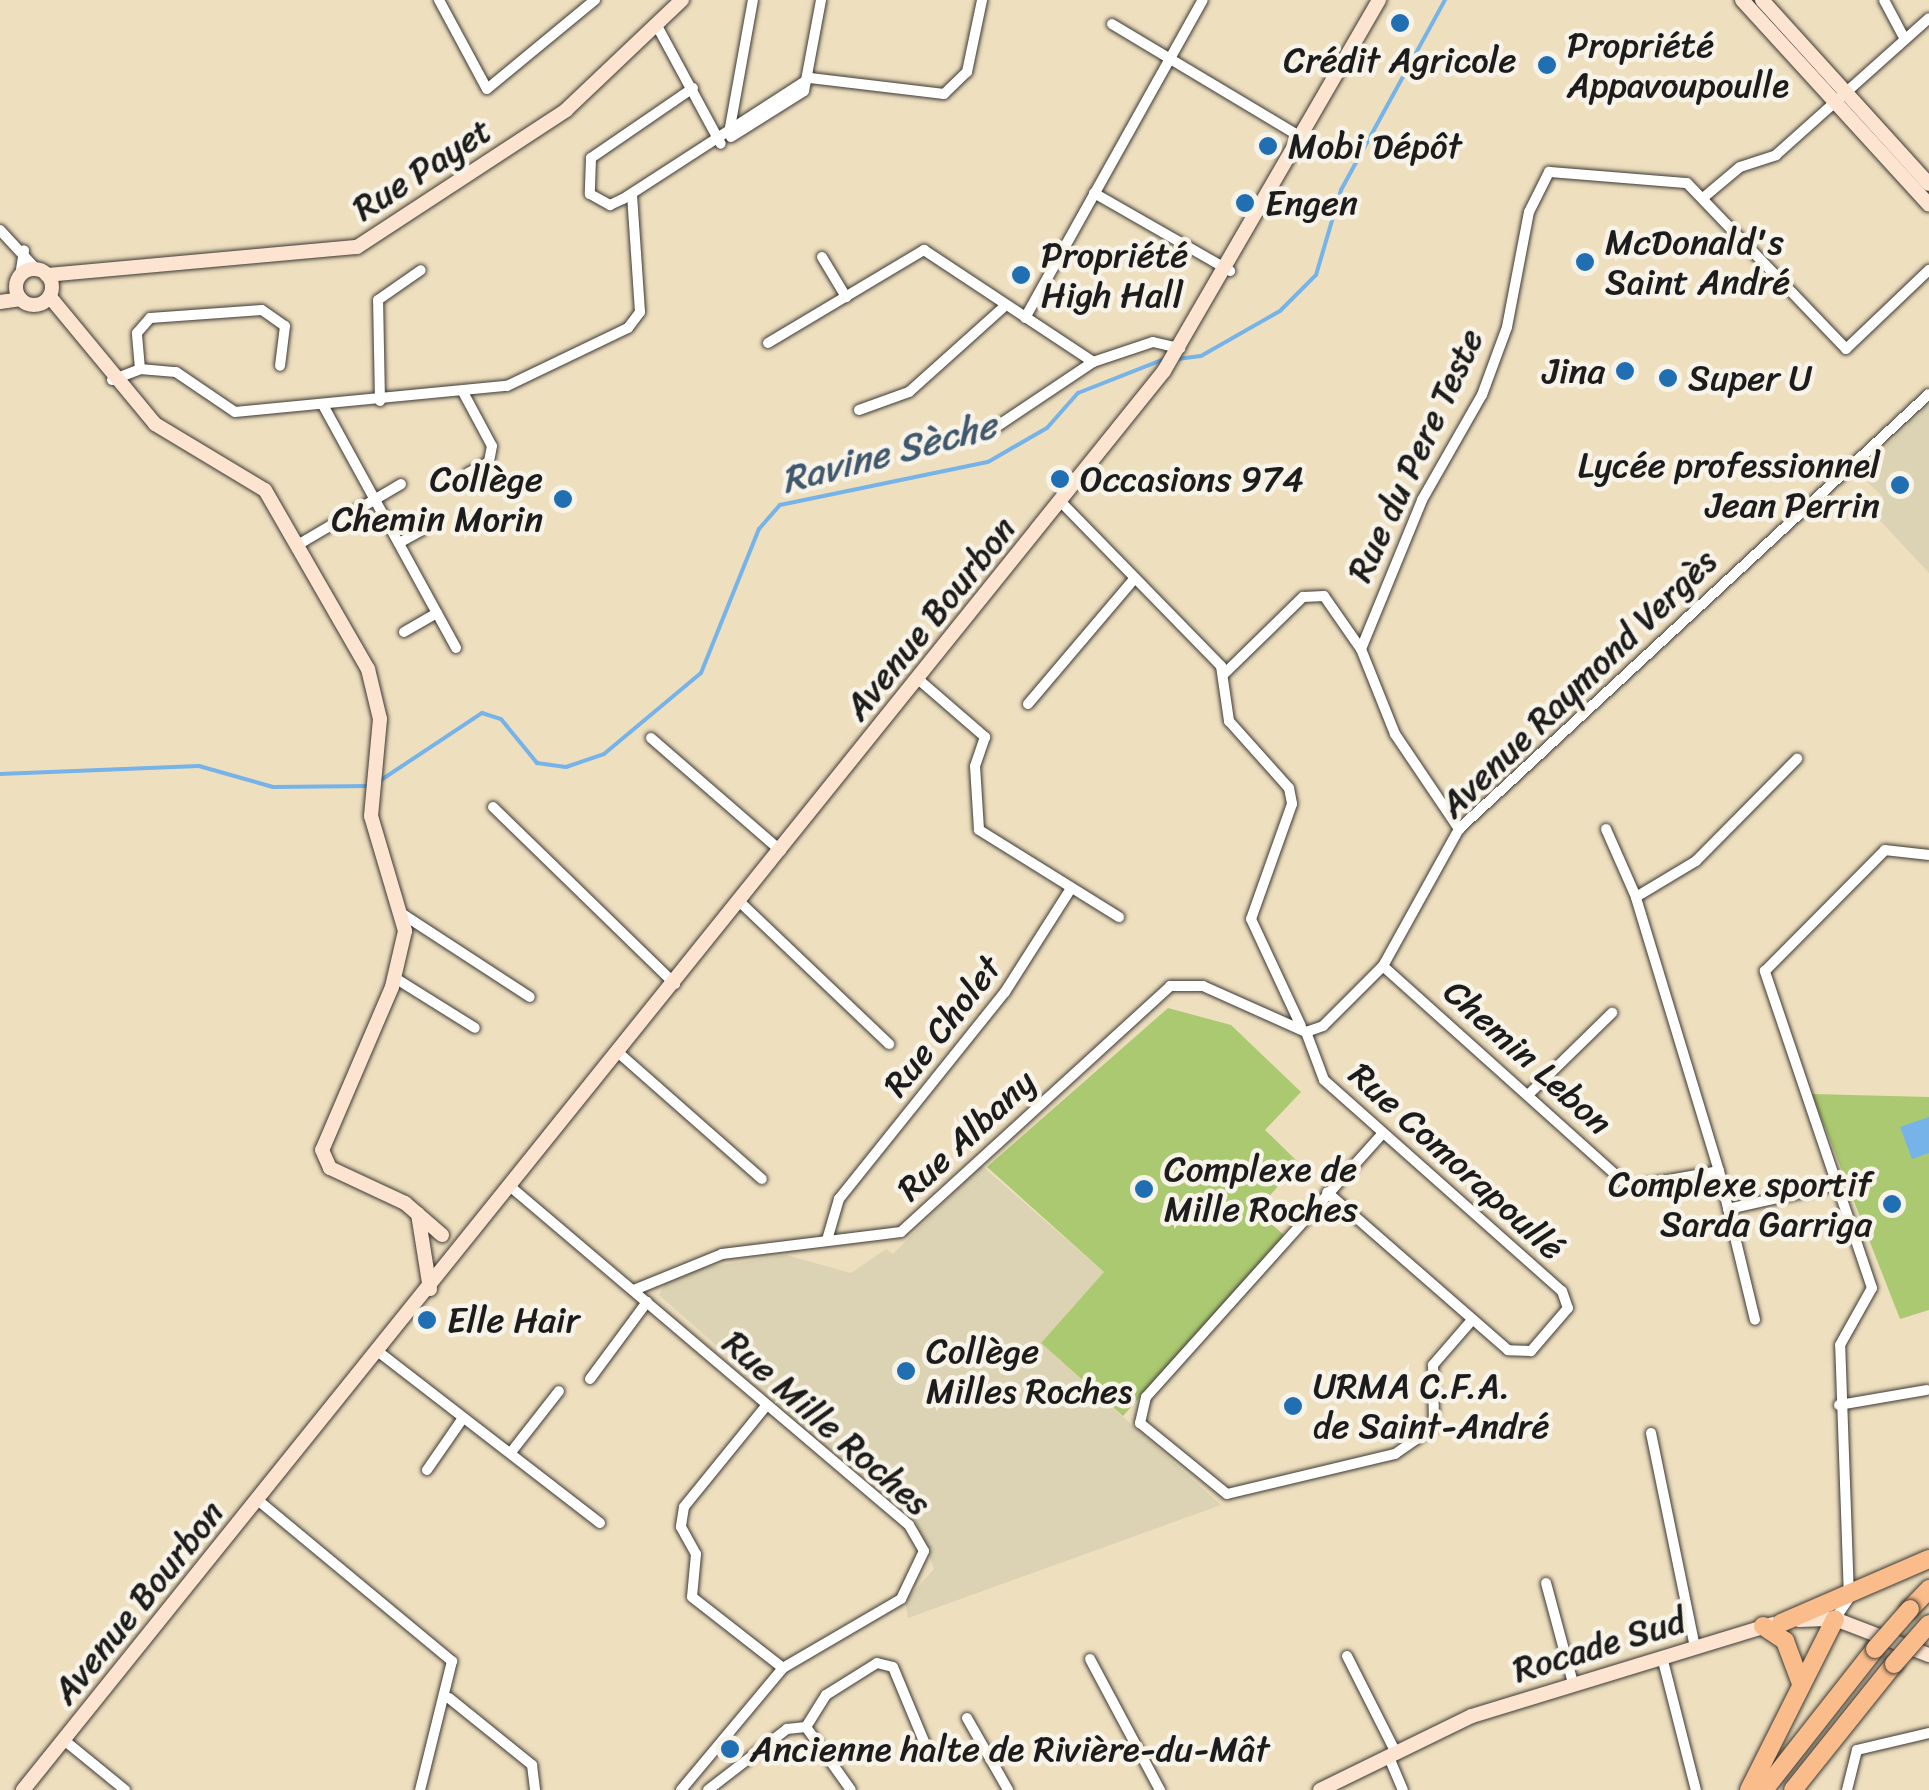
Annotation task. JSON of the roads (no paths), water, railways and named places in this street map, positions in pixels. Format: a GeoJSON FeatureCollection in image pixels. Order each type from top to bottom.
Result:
{"type":"FeatureCollection","features":[{"type":"Feature","properties":{"kind":"highway"},"geometry":{"type":"LineString","coordinates":[[1800,1686],[1794,1656],[1772,1624],[1849,1598],[1929,1559]]}},
{"type":"Feature","properties":{"kind":"highway"},"geometry":{"type":"LineString","coordinates":[[1764,1790],[1929,1589]]}},
{"type":"Feature","properties":{"kind":"highway"},"geometry":{"type":"LineString","coordinates":[[1749,1790],[1835,1619]]}},
{"type":"Feature","properties":{"kind":"highway"},"geometry":{"type":"LineString","coordinates":[[1793,1790],[1929,1624]]}},
{"type":"Feature","properties":{"kind":"street"},"geometry":{"type":"LineString","coordinates":[[439,0],[487,89],[596,0]]}},
{"type":"Feature","properties":{"kind":"street","name":"Rue Payet"},"geometry":{"type":"LineString","coordinates":[[18,280],[45,287],[83,274],[358,248],[566,110],[682,0]]}},
{"type":"Feature","properties":{"kind":"street"},"geometry":{"type":"LineString","coordinates":[[727,140],[752,0]]}},
{"type":"Feature","properties":{"kind":"street"},"geometry":{"type":"LineString","coordinates":[[693,88],[588,162],[590,194],[610,204],[632,194],[789,102],[810,78],[821,0]]}},
{"type":"Feature","properties":{"kind":"street"},"geometry":{"type":"LineString","coordinates":[[727,140],[755,112],[810,78],[944,94],[967,72],[982,0]]}},
{"type":"Feature","properties":{"kind":"street"},"geometry":{"type":"LineString","coordinates":[[1025,318],[1202,0]]}},
{"type":"Feature","properties":{"kind":"street","name":"Avenue Bourbon"},"geometry":{"type":"LineString","coordinates":[[23,1790],[380,1353],[450,1260],[620,1054],[1168,366],[1230,270],[1380,0]]}},
{"type":"Feature","properties":{"kind":"street"},"geometry":{"type":"LineString","coordinates":[[1742,0],[1929,184]]}},
{"type":"Feature","properties":{"kind":"street"},"geometry":{"type":"LineString","coordinates":[[1762,0],[1929,205]]}},
{"type":"Feature","properties":{"kind":"street"},"geometry":{"type":"LineString","coordinates":[[1884,0],[1903,35]]}},
{"type":"Feature","properties":{"kind":"street"},"geometry":{"type":"LineString","coordinates":[[1703,198],[1740,167],[1776,155],[1903,35],[1929,18]]}},
{"type":"Feature","properties":{"kind":"street"},"geometry":{"type":"LineString","coordinates":[[1896,22],[1917,26]]}},
{"type":"Feature","properties":{"kind":"street"},"geometry":{"type":"LineString","coordinates":[[656,24],[727,140]]}},
{"type":"Feature","properties":{"kind":"street"},"geometry":{"type":"LineString","coordinates":[[1112,24],[1305,140]]}},
{"type":"Feature","properties":{"kind":"street"},"geometry":{"type":"LineString","coordinates":[[735,101],[755,112]]}},
{"type":"Feature","properties":{"kind":"street","name":"Rue du Pere Teste"},"geometry":{"type":"LineString","coordinates":[[1362,649],[1373,606],[1482,395],[1544,176],[1572,168],[1668,179],[1703,198],[1846,349],[1929,270]]}},
{"type":"Feature","properties":{"kind":"street"},"geometry":{"type":"LineString","coordinates":[[1094,192],[1230,270]]}},
{"type":"Feature","properties":{"kind":"street"},"geometry":{"type":"LineString","coordinates":[[112,380],[140,369],[176,372],[235,412],[508,386],[635,320],[645,292],[632,194]]}},
{"type":"Feature","properties":{"kind":"street"},"geometry":{"type":"LineString","coordinates":[[0,230],[24,249],[64,322],[155,424],[253,480],[302,543],[368,668],[380,707],[371,816],[404,915],[395,978],[322,1150],[330,1168],[418,1213],[445,1236],[450,1260],[426,1260]]}},
{"type":"Feature","properties":{"kind":"street"},"geometry":{"type":"LineString","coordinates":[[21,299],[18,280],[24,249]]}},
{"type":"Feature","properties":{"kind":"street"},"geometry":{"type":"LineString","coordinates":[[768,343],[924,250],[1093,362]]}},
{"type":"Feature","properties":{"kind":"street"},"geometry":{"type":"LineString","coordinates":[[822,257],[846,297]]}},
{"type":"Feature","properties":{"kind":"street"},"geometry":{"type":"LineString","coordinates":[[380,401],[378,300],[421,270]]}},
{"type":"Feature","properties":{"kind":"street"},"geometry":{"type":"LineString","coordinates":[[0,292],[18,280]]}},
{"type":"Feature","properties":{"kind":"street"},"geometry":{"type":"LineString","coordinates":[[0,302],[21,299],[45,287]]}},
{"type":"Feature","properties":{"kind":"street"},"geometry":{"type":"LineString","coordinates":[[860,410],[921,382],[1005,306]]}},
{"type":"Feature","properties":{"kind":"street"},"geometry":{"type":"LineString","coordinates":[[140,369],[137,333],[150,318],[262,310],[285,326],[280,366]]}},
{"type":"Feature","properties":{"kind":"street"},"geometry":{"type":"LineString","coordinates":[[990,431],[1093,362],[1153,342],[1179,350]]}},
{"type":"Feature","properties":{"kind":"street"},"geometry":{"type":"LineString","coordinates":[[463,392],[492,446],[489,462],[468,473]]}},
{"type":"Feature","properties":{"kind":"street","name":"Avenue Raymond Vergès"},"geometry":{"type":"LineString","coordinates":[[1303,1029],[1333,1018],[1383,966],[1459,829],[1929,394]]}},
{"type":"Feature","properties":{"kind":"street"},"geometry":{"type":"LineString","coordinates":[[323,404],[456,648]]}},
{"type":"Feature","properties":{"kind":"street"},"geometry":{"type":"LineString","coordinates":[[302,543],[401,484]]}},
{"type":"Feature","properties":{"kind":"street"},"geometry":{"type":"LineString","coordinates":[[1062,503],[1225,673],[1228,721],[1292,796],[1251,918],[1291,996],[1303,1029]]}},
{"type":"Feature","properties":{"kind":"street"},"geometry":{"type":"LineString","coordinates":[[399,543],[422,530]]}},
{"type":"Feature","properties":{"kind":"street"},"geometry":{"type":"LineString","coordinates":[[1028,704],[1135,578]]}},
{"type":"Feature","properties":{"kind":"street"},"geometry":{"type":"LineString","coordinates":[[1225,673],[1309,593],[1324,596],[1362,649],[1387,718],[1459,829]]}},
{"type":"Feature","properties":{"kind":"street"},"geometry":{"type":"LineString","coordinates":[[1351,634],[1373,606]]}},
{"type":"Feature","properties":{"kind":"street"},"geometry":{"type":"LineString","coordinates":[[404,632],[437,613]]}},
{"type":"Feature","properties":{"kind":"street"},"geometry":{"type":"LineString","coordinates":[[918,679],[985,737],[974,766],[979,830],[1119,917]]}},
{"type":"Feature","properties":{"kind":"street"},"geometry":{"type":"LineString","coordinates":[[651,738],[781,851]]}},
{"type":"Feature","properties":{"kind":"street"},"geometry":{"type":"LineString","coordinates":[[1636,897],[1687,870],[1796,759]]}},
{"type":"Feature","properties":{"kind":"street"},"geometry":{"type":"LineString","coordinates":[[493,807],[675,984]]}},
{"type":"Feature","properties":{"kind":"street"},"geometry":{"type":"LineString","coordinates":[[1606,830],[1636,897],[1718,1171],[1755,1320]]}},
{"type":"Feature","properties":{"kind":"street"},"geometry":{"type":"LineString","coordinates":[[1929,856],[1884,850],[1765,971],[1872,1288],[1843,1332],[1839,1405],[1849,1598],[1835,1619],[1929,1656]]}},
{"type":"Feature","properties":{"kind":"street","name":"Rue Cholet"},"geometry":{"type":"LineString","coordinates":[[826,1240],[839,1199],[1006,992],[1070,890]]}},
{"type":"Feature","properties":{"kind":"street"},"geometry":{"type":"LineString","coordinates":[[740,902],[889,1044]]}},
{"type":"Feature","properties":{"kind":"street"},"geometry":{"type":"LineString","coordinates":[[404,915],[530,997]]}},
{"type":"Feature","properties":{"kind":"street","name":"Chemin Lebon"},"geometry":{"type":"LineString","coordinates":[[1383,966],[1637,1190],[1718,1171]]}},
{"type":"Feature","properties":{"kind":"street"},"geometry":{"type":"LineString","coordinates":[[395,978],[475,1028]]}},
{"type":"Feature","properties":{"kind":"street","name":"Rue Albany"},"geometry":{"type":"LineString","coordinates":[[634,1290],[722,1254],[902,1232],[1170,986],[1202,986],[1303,1029]]}},
{"type":"Feature","properties":{"kind":"street"},"geometry":{"type":"LineString","coordinates":[[1279,1016],[1291,996]]}},
{"type":"Feature","properties":{"kind":"street"},"geometry":{"type":"LineString","coordinates":[[1530,1092],[1612,1013]]}},
{"type":"Feature","properties":{"kind":"street","name":"Rue Comorapoullé"},"geometry":{"type":"LineString","coordinates":[[1303,1029],[1321,1078],[1569,1304],[1524,1354],[1472,1320],[1327,1192]]}},
{"type":"Feature","properties":{"kind":"street"},"geometry":{"type":"LineString","coordinates":[[620,1054],[762,1179]]}},
{"type":"Feature","properties":{"kind":"street"},"geometry":{"type":"LineString","coordinates":[[1384,1133],[1327,1192],[1140,1408],[1140,1423],[1205,1483],[1226,1494],[1258,1490],[1422,1441],[1440,1402],[1433,1365],[1472,1320]]}},
{"type":"Feature","properties":{"kind":"street"},"geometry":{"type":"LineString","coordinates":[[1728,1208],[1834,1184]]}},
{"type":"Feature","properties":{"kind":"street","name":"Rue Mille Roches"},"geometry":{"type":"LineString","coordinates":[[512,1188],[909,1526],[924,1551],[901,1600],[783,1668],[681,1790]]}},
{"type":"Feature","properties":{"kind":"street"},"geometry":{"type":"LineString","coordinates":[[418,1213],[426,1241],[430,1290]]}},
{"type":"Feature","properties":{"kind":"street"},"geometry":{"type":"LineString","coordinates":[[426,1241],[471,1235]]}},
{"type":"Feature","properties":{"kind":"street"},"geometry":{"type":"LineString","coordinates":[[590,1379],[647,1302]]}},
{"type":"Feature","properties":{"kind":"street"},"geometry":{"type":"LineString","coordinates":[[380,1353],[512,1451],[600,1523]]}},
{"type":"Feature","properties":{"kind":"street"},"geometry":{"type":"LineString","coordinates":[[1839,1405],[1928,1390]]}},
{"type":"Feature","properties":{"kind":"street"},"geometry":{"type":"LineString","coordinates":[[512,1451],[559,1391]]}},
{"type":"Feature","properties":{"kind":"street"},"geometry":{"type":"LineString","coordinates":[[766,1406],[684,1507],[681,1527],[696,1554],[692,1597],[783,1668]]}},
{"type":"Feature","properties":{"kind":"street"},"geometry":{"type":"LineString","coordinates":[[427,1470],[463,1418]]}},
{"type":"Feature","properties":{"kind":"street"},"geometry":{"type":"LineString","coordinates":[[1651,1434],[1696,1647]]}},
{"type":"Feature","properties":{"kind":"street","name":"Avenue Bourbon"},"geometry":{"type":"LineString","coordinates":[[259,1501],[452,1661],[448,1698]]}},
{"type":"Feature","properties":{"kind":"street"},"geometry":{"type":"LineString","coordinates":[[1546,1582],[1573,1682]]}},
{"type":"Feature","properties":{"kind":"street","name":"Rocade Sud"},"geometry":{"type":"LineString","coordinates":[[1320,1790],[1392,1753],[1573,1682],[1772,1624],[1835,1619]]}},
{"type":"Feature","properties":{"kind":"street"},"geometry":{"type":"LineString","coordinates":[[1347,1656],[1392,1753],[1403,1790]]}},
{"type":"Feature","properties":{"kind":"street"},"geometry":{"type":"LineString","coordinates":[[1662,1657],[1696,1790]]}},
{"type":"Feature","properties":{"kind":"street"},"geometry":{"type":"LineString","coordinates":[[1090,1659],[1160,1790]]}},
{"type":"Feature","properties":{"kind":"street"},"geometry":{"type":"LineString","coordinates":[[806,1727],[826,1695],[876,1662],[893,1667],[928,1751]]}},
{"type":"Feature","properties":{"kind":"street"},"geometry":{"type":"LineString","coordinates":[[420,1790],[448,1698],[532,1765],[535,1790]]}},
{"type":"Feature","properties":{"kind":"street"},"geometry":{"type":"LineString","coordinates":[[967,1718],[1008,1790]]}},
{"type":"Feature","properties":{"kind":"street"},"geometry":{"type":"LineString","coordinates":[[708,1790],[788,1728],[806,1727]]}},
{"type":"Feature","properties":{"kind":"street"},"geometry":{"type":"LineString","coordinates":[[806,1727],[852,1790]]}},
{"type":"Feature","properties":{"kind":"street"},"geometry":{"type":"LineString","coordinates":[[1847,1790],[1857,1750],[1929,1732]]}},
{"type":"Feature","properties":{"kind":"street","name":"Avenue Bourbon"},"geometry":{"type":"LineString","coordinates":[[64,1740],[125,1790]]}},
{"type":"Feature","properties":{"kind":"water"},"geometry":{"type":"Polygon","coordinates":[[[1929,1117],[1929,1153],[1912,1159],[1900,1127],[1929,1117]]]}},
{"type":"Feature","properties":{"kind":"waterway","name":"Ravine Sèche"},"geometry":{"type":"LineString","coordinates":[[1177,359],[1201,356],[1280,311],[1316,275],[1341,190],[1445,0]]}},
{"type":"Feature","properties":{"kind":"waterway","name":"Ravine Sèche"},"geometry":{"type":"LineString","coordinates":[[378,782],[482,713],[501,719],[537,763],[566,767],[604,754],[701,673],[759,529],[780,505],[988,462],[1047,428],[1078,393],[1167,358]]}},
{"type":"Feature","properties":{"kind":"waterway","name":"Ravine Sèche"},"geometry":{"type":"LineString","coordinates":[[0,774],[199,766],[273,787],[370,786]]}},
{"type":"Feature","properties":{"kind":"place","name":"Crédit Agricole"},"geometry":{"type":"Point","coordinates":[1400,23]}},
{"type":"Feature","properties":{"kind":"place","name":"Propriété Appavoupoulle"},"geometry":{"type":"Point","coordinates":[1547,65]}},
{"type":"Feature","properties":{"kind":"place","name":"Mobi Dépôt"},"geometry":{"type":"Point","coordinates":[1268,146]}},
{"type":"Feature","properties":{"kind":"place","name":"Engen"},"geometry":{"type":"Point","coordinates":[1245,203]}},
{"type":"Feature","properties":{"kind":"place","name":"McDonald's Saint André"},"geometry":{"type":"Point","coordinates":[1585,262]}},
{"type":"Feature","properties":{"kind":"place","name":"Propriété High Hall"},"geometry":{"type":"Point","coordinates":[1021,275]}},
{"type":"Feature","properties":{"kind":"place","name":"Jina"},"geometry":{"type":"Point","coordinates":[1625,371]}},
{"type":"Feature","properties":{"kind":"place","name":"Super U"},"geometry":{"type":"Point","coordinates":[1668,378]}},
{"type":"Feature","properties":{"kind":"place","name":"Occasions 974"},"geometry":{"type":"Point","coordinates":[1060,479]}},
{"type":"Feature","properties":{"kind":"place","name":"Lycée professionnel Jean Perrin"},"geometry":{"type":"Point","coordinates":[1900,485]}},
{"type":"Feature","properties":{"kind":"place","name":"Collège Chemin Morin"},"geometry":{"type":"Point","coordinates":[563,499]}},
{"type":"Feature","properties":{"kind":"place","name":"Complexe de Mille Roches"},"geometry":{"type":"Point","coordinates":[1144,1189]}},
{"type":"Feature","properties":{"kind":"place","name":"Complexe sportif Sarda Garriga"},"geometry":{"type":"Point","coordinates":[1892,1204]}},
{"type":"Feature","properties":{"kind":"place","name":"Elle Hair"},"geometry":{"type":"Point","coordinates":[427,1320]}},
{"type":"Feature","properties":{"kind":"place","name":"Collège Milles Roches"},"geometry":{"type":"Point","coordinates":[906,1371]}},
{"type":"Feature","properties":{"kind":"place","name":"URMA C.F.A. de Saint-André"},"geometry":{"type":"Point","coordinates":[1293,1406]}},
{"type":"Feature","properties":{"kind":"place","name":"Ancienne halte de Rivière-du-Mât"},"geometry":{"type":"Point","coordinates":[730,1749]}}]}
